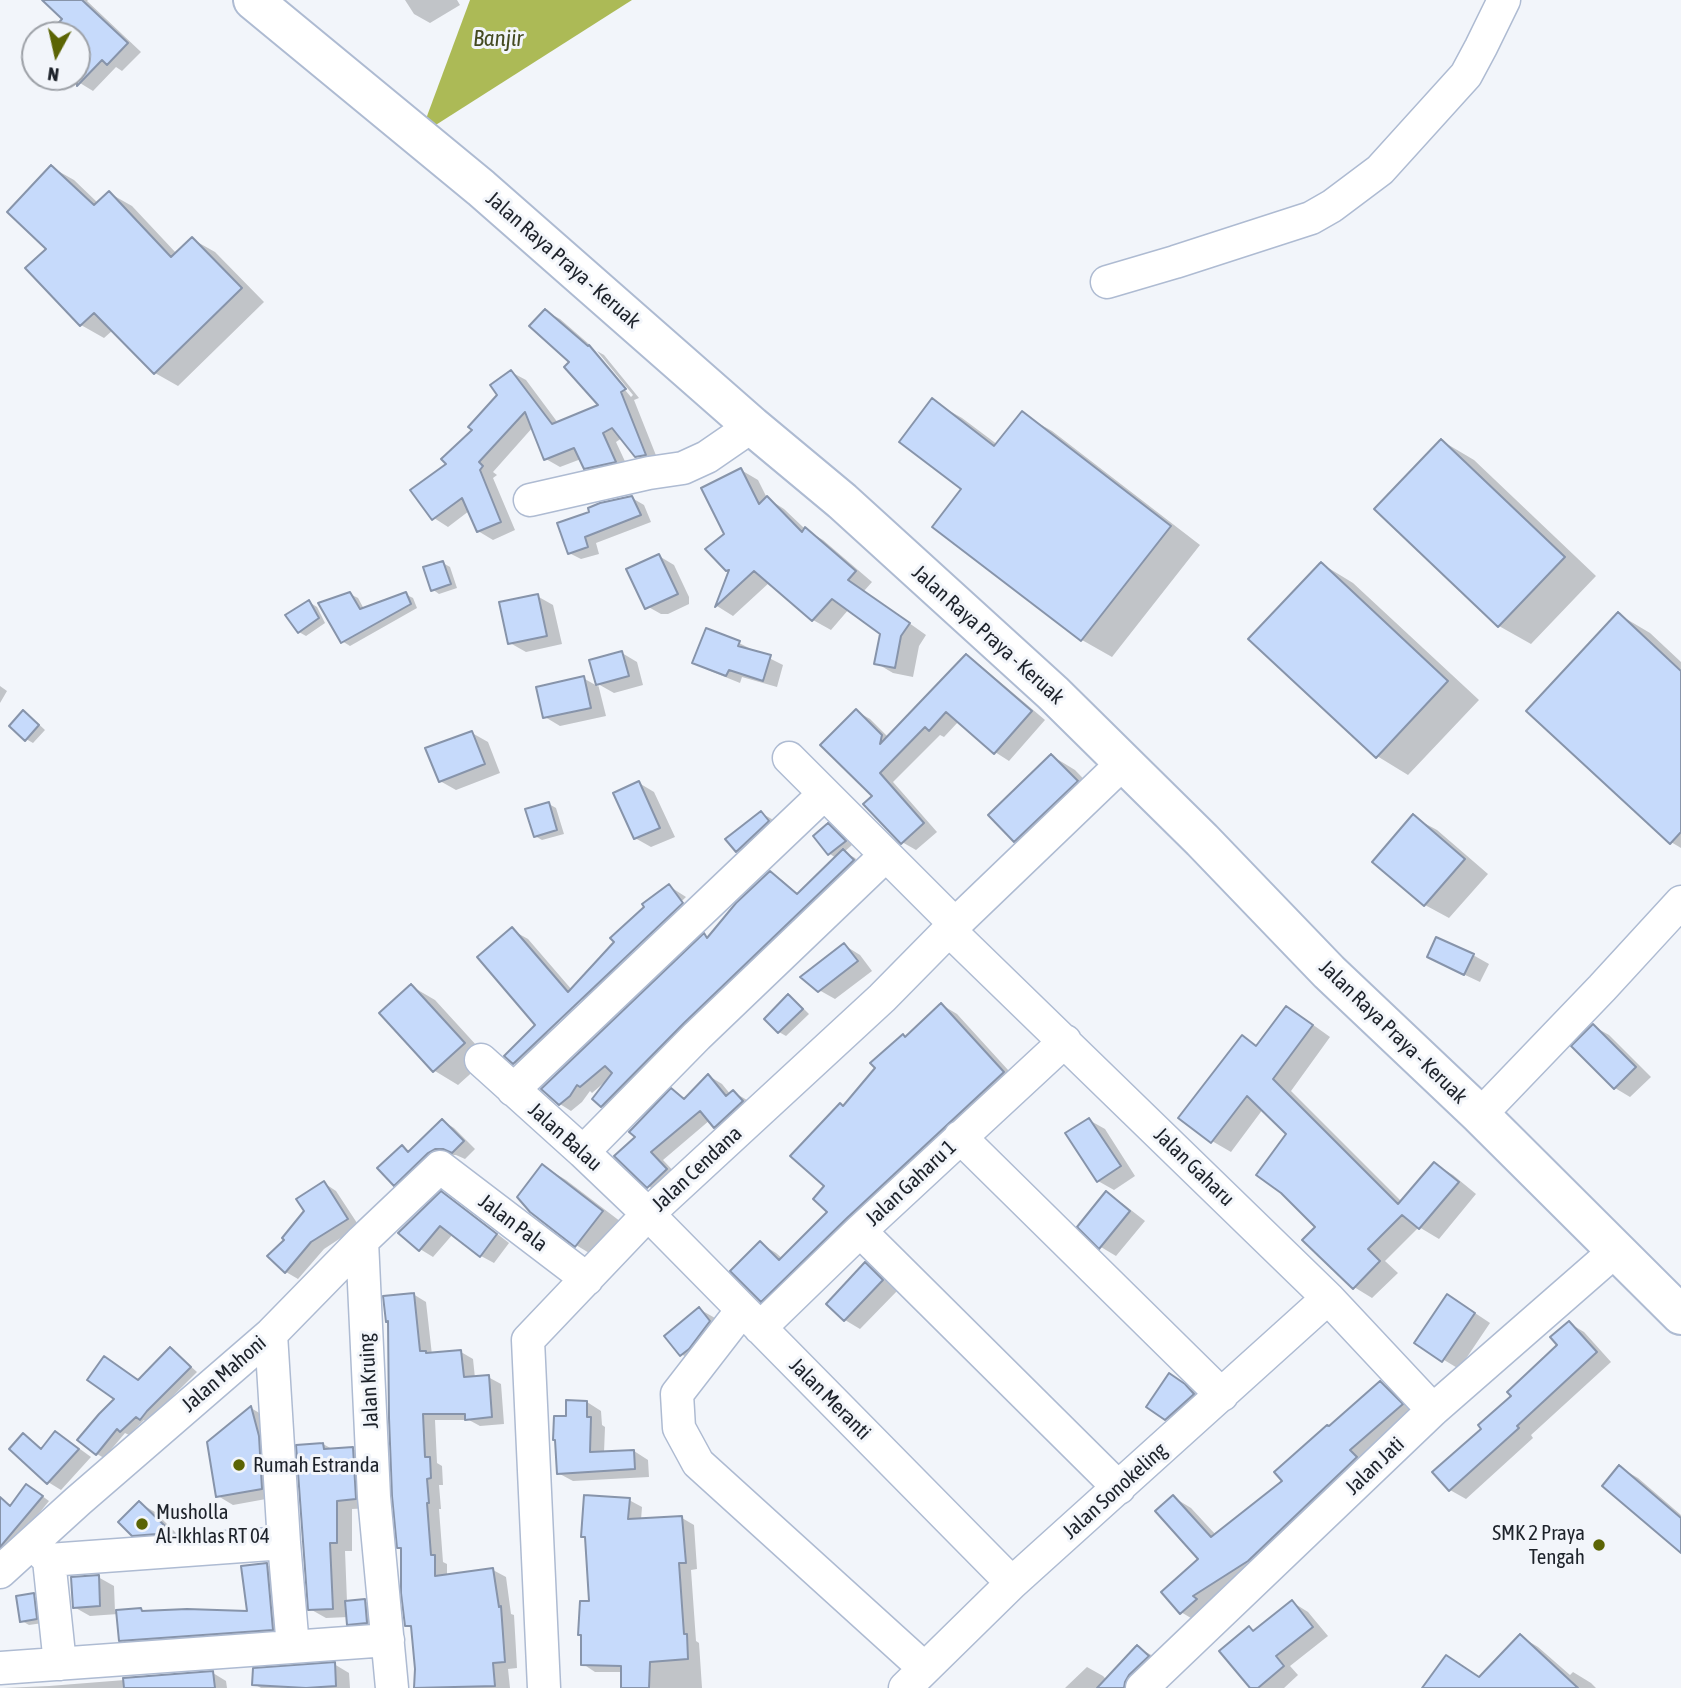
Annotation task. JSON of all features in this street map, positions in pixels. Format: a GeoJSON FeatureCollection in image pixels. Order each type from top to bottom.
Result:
{"type":"FeatureCollection","features":[{"type":"Feature","properties":{"kind":"main road","name":"Jalan Raya Praya - Keruak"},"geometry":{"type":"LineString","coordinates":[[253,0],[481,188],[752,426],[842,501],[1033,675],[1202,840],[1329,972],[1480,1115],[1681,1315]]}},
{"type":"Feature","properties":{"kind":"street"},"geometry":{"type":"LineString","coordinates":[[1107,282],[1311,218],[1332,206],[1380,170],[1466,75],[1504,0]]}},
{"type":"Feature","properties":{"kind":"street"},"geometry":{"type":"LineString","coordinates":[[530,500],[683,468],[707,457],[752,426]]}},
{"type":"Feature","properties":{"kind":"street","name":"Jalan Gaharu"},"geometry":{"type":"LineString","coordinates":[[789,758],[1065,1041],[1328,1298],[1433,1410]]}},
{"type":"Feature","properties":{"kind":"street","name":"Jalan Cendana"},"geometry":{"type":"LineString","coordinates":[[544,1688],[528,1340],[648,1214],[882,998],[1123,763]]}},
{"type":"Feature","properties":{"kind":"street"},"geometry":{"type":"LineString","coordinates":[[513,1090],[824,794]]}},
{"type":"Feature","properties":{"kind":"street"},"geometry":{"type":"LineString","coordinates":[[583,1152],[697,1036],[886,856]]}},
{"type":"Feature","properties":{"kind":"street"},"geometry":{"type":"LineString","coordinates":[[1480,1115],[1681,902]]}},
{"type":"Feature","properties":{"kind":"street","name":"Jalan Gaharu 1"},"geometry":{"type":"LineString","coordinates":[[915,1678],[698,1463],[678,1428],[677,1394],[751,1319],[860,1231],[1065,1041]]}},
{"type":"Feature","properties":{"kind":"street","name":"Jalan Balau"},"geometry":{"type":"LineString","coordinates":[[481,1060],[648,1214]]}},
{"type":"Feature","properties":{"kind":"street"},"geometry":{"type":"LineString","coordinates":[[960,1137],[1222,1395]]}},
{"type":"Feature","properties":{"kind":"street","name":"Jalan Mahoni"},"geometry":{"type":"LineString","coordinates":[[0,1572],[41,1551],[78,1501],[271,1334],[362,1241],[440,1167]]}},
{"type":"Feature","properties":{"kind":"street","name":"Jalan Pala"},"geometry":{"type":"LineString","coordinates":[[440,1167],[587,1279]]}},
{"type":"Feature","properties":{"kind":"street","name":"Jalan Meranti"},"geometry":{"type":"LineString","coordinates":[[648,1214],[1012,1583]]}},
{"type":"Feature","properties":{"kind":"street"},"geometry":{"type":"LineString","coordinates":[[860,1231],[1119,1488]]}},
{"type":"Feature","properties":{"kind":"street","name":"Jalan Kruing"},"geometry":{"type":"LineString","coordinates":[[362,1241],[374,1497],[392,1688]]}},
{"type":"Feature","properties":{"kind":"street","name":"Jalan Jati"},"geometry":{"type":"LineString","coordinates":[[1142,1688],[1433,1410],[1615,1251]]}},
{"type":"Feature","properties":{"kind":"street","name":"Jalan Sonokeling"},"geometry":{"type":"LineString","coordinates":[[915,1678],[1012,1583],[1328,1298]]}},
{"type":"Feature","properties":{"kind":"street"},"geometry":{"type":"LineString","coordinates":[[271,1334],[293,1647]]}},
{"type":"Feature","properties":{"kind":"street"},"geometry":{"type":"LineString","coordinates":[[60,1664],[41,1551],[284,1543]]}},
{"type":"Feature","properties":{"kind":"street"},"geometry":{"type":"LineString","coordinates":[[0,1668],[387,1640]]}},
{"type":"Feature","properties":{"kind":"water","name":"Banjir"},"geometry":{"type":"Polygon","coordinates":[[[470,0],[632,0],[420,135],[470,0]]]}},
{"type":"Feature","properties":{"kind":"building"},"geometry":{"type":"Polygon","coordinates":[[[42,0],[82,0],[128,43],[107,65],[102,60],[91,71],[91,21],[60,21],[62,19],[42,0]]]}},
{"type":"Feature","properties":{"kind":"building"},"geometry":{"type":"Polygon","coordinates":[[[51,165],[94,205],[109,191],[171,257],[192,237],[242,288],[154,374],[94,313],[80,326],[25,268],[46,249],[7,212],[51,165]]]}},
{"type":"Feature","properties":{"kind":"building"},"geometry":{"type":"Polygon","coordinates":[[[545,309],[589,345],[626,389],[621,392],[646,455],[635,457],[612,428],[603,433],[616,462],[584,469],[574,448],[544,460],[525,412],[479,462],[483,466],[480,470],[501,522],[477,532],[462,498],[432,520],[410,490],[446,464],[441,459],[472,430],[468,427],[497,395],[490,385],[511,370],[552,424],[598,405],[564,367],[569,362],[529,326],[545,309]]]}},
{"type":"Feature","properties":{"kind":"building"},"geometry":{"type":"Polygon","coordinates":[[[932,398],[994,446],[1022,411],[1171,526],[1081,641],[932,527],[961,489],[899,442],[932,398]]]}},
{"type":"Feature","properties":{"kind":"building"},"geometry":{"type":"Polygon","coordinates":[[[1441,439],[1565,557],[1498,627],[1374,509],[1441,439]]]}},
{"type":"Feature","properties":{"kind":"building"},"geometry":{"type":"Polygon","coordinates":[[[741,468],[759,504],[767,496],[802,532],[805,527],[856,571],[848,580],[910,623],[901,636],[895,668],[874,664],[880,634],[832,599],[812,621],[754,571],[715,607],[729,570],[726,571],[705,549],[724,534],[701,488],[741,468]]]}},
{"type":"Feature","properties":{"kind":"building"},"geometry":{"type":"Polygon","coordinates":[[[632,496],[641,515],[585,537],[588,547],[568,554],[557,523],[589,512],[588,508],[600,503],[632,496]]]}},
{"type":"Feature","properties":{"kind":"building"},"geometry":{"type":"Polygon","coordinates":[[[659,554],[678,594],[645,609],[626,569],[659,554]]]}},
{"type":"Feature","properties":{"kind":"building"},"geometry":{"type":"Polygon","coordinates":[[[443,561],[451,584],[431,591],[423,567],[443,561]]]}},
{"type":"Feature","properties":{"kind":"building"},"geometry":{"type":"Polygon","coordinates":[[[1321,562],[1448,681],[1376,758],[1248,639],[1321,562]]]}},
{"type":"Feature","properties":{"kind":"building"},"geometry":{"type":"Polygon","coordinates":[[[350,592],[360,609],[406,592],[411,604],[341,643],[318,603],[350,592]]]}},
{"type":"Feature","properties":{"kind":"building"},"geometry":{"type":"Polygon","coordinates":[[[538,594],[547,636],[508,644],[499,602],[538,594]]]}},
{"type":"Feature","properties":{"kind":"building"},"geometry":{"type":"Polygon","coordinates":[[[309,600],[319,618],[298,633],[285,615],[309,600]]]}},
{"type":"Feature","properties":{"kind":"building"},"geometry":{"type":"Polygon","coordinates":[[[1618,612],[1681,671],[1681,832],[1670,844],[1526,711],[1618,612]]]}},
{"type":"Feature","properties":{"kind":"building"},"geometry":{"type":"Polygon","coordinates":[[[706,628],[740,641],[738,646],[771,655],[763,681],[729,670],[726,676],[692,663],[706,628]]]}},
{"type":"Feature","properties":{"kind":"building"},"geometry":{"type":"Polygon","coordinates":[[[622,651],[629,676],[596,685],[589,660],[622,651]]]}},
{"type":"Feature","properties":{"kind":"building"},"geometry":{"type":"Polygon","coordinates":[[[966,654],[1032,711],[994,754],[946,712],[929,731],[925,727],[880,773],[924,823],[901,844],[863,804],[872,796],[820,745],[856,709],[882,735],[880,744],[966,654]]]}},
{"type":"Feature","properties":{"kind":"building"},"geometry":{"type":"Polygon","coordinates":[[[584,676],[591,708],[543,718],[536,687],[584,676]]]}},
{"type":"Feature","properties":{"kind":"building"},"geometry":{"type":"Polygon","coordinates":[[[23,710],[39,725],[25,741],[9,726],[23,710]]]}},
{"type":"Feature","properties":{"kind":"building"},"geometry":{"type":"Polygon","coordinates":[[[472,731],[485,764],[439,782],[425,748],[472,731]]]}},
{"type":"Feature","properties":{"kind":"building"},"geometry":{"type":"Polygon","coordinates":[[[1051,754],[1078,781],[1014,842],[988,815],[1051,754]]]}},
{"type":"Feature","properties":{"kind":"building"},"geometry":{"type":"Polygon","coordinates":[[[639,781],[660,828],[634,839],[613,793],[639,781]]]}},
{"type":"Feature","properties":{"kind":"building"},"geometry":{"type":"Polygon","coordinates":[[[549,802],[557,830],[534,837],[525,809],[549,802]]]}},
{"type":"Feature","properties":{"kind":"building"},"geometry":{"type":"Polygon","coordinates":[[[761,811],[769,821],[736,852],[725,839],[761,811]]]}},
{"type":"Feature","properties":{"kind":"building"},"geometry":{"type":"Polygon","coordinates":[[[1413,814],[1465,859],[1424,906],[1372,862],[1413,814]]]}},
{"type":"Feature","properties":{"kind":"building"},"geometry":{"type":"Polygon","coordinates":[[[828,823],[846,841],[828,855],[813,836],[828,823]]]}},
{"type":"Feature","properties":{"kind":"building"},"geometry":{"type":"Polygon","coordinates":[[[843,849],[854,860],[684,1023],[601,1107],[592,1099],[612,1073],[605,1066],[580,1087],[577,1085],[570,1096],[559,1105],[541,1089],[704,933],[707,938],[736,903],[770,871],[797,894],[843,849]]]}},
{"type":"Feature","properties":{"kind":"building"},"geometry":{"type":"Polygon","coordinates":[[[669,884],[683,903],[513,1064],[504,1056],[535,1025],[477,957],[512,927],[568,992],[614,942],[610,938],[644,907],[642,904],[669,884]]]}},
{"type":"Feature","properties":{"kind":"building"},"geometry":{"type":"Polygon","coordinates":[[[1436,937],[1474,954],[1464,975],[1427,957],[1436,937]]]}},
{"type":"Feature","properties":{"kind":"building"},"geometry":{"type":"Polygon","coordinates":[[[844,943],[858,961],[818,992],[800,977],[844,943]]]}},
{"type":"Feature","properties":{"kind":"building"},"geometry":{"type":"Polygon","coordinates":[[[411,984],[465,1043],[433,1072],[379,1013],[411,984]]]}},
{"type":"Feature","properties":{"kind":"building"},"geometry":{"type":"Polygon","coordinates":[[[788,994],[803,1009],[778,1033],[764,1019],[788,994]]]}},
{"type":"Feature","properties":{"kind":"building"},"geometry":{"type":"Polygon","coordinates":[[[941,1003],[1004,1072],[761,1302],[730,1271],[760,1241],[779,1260],[827,1212],[813,1199],[824,1186],[790,1156],[840,1103],[843,1106],[875,1068],[870,1063],[903,1034],[905,1037],[941,1003]]]}},
{"type":"Feature","properties":{"kind":"building"},"geometry":{"type":"Polygon","coordinates":[[[1286,1006],[1313,1025],[1273,1079],[1398,1204],[1434,1162],[1459,1182],[1419,1229],[1402,1215],[1368,1249],[1380,1261],[1353,1289],[1302,1240],[1315,1227],[1281,1193],[1256,1175],[1286,1134],[1247,1096],[1211,1143],[1178,1118],[1242,1035],[1256,1046],[1286,1006]]]}},
{"type":"Feature","properties":{"kind":"building"},"geometry":{"type":"Polygon","coordinates":[[[1593,1024],[1636,1067],[1614,1089],[1571,1046],[1593,1024]]]}},
{"type":"Feature","properties":{"kind":"building"},"geometry":{"type":"Polygon","coordinates":[[[708,1074],[726,1096],[733,1090],[743,1101],[714,1128],[700,1111],[651,1152],[667,1169],[647,1188],[614,1156],[635,1137],[629,1132],[671,1088],[684,1099],[708,1074]]]}},
{"type":"Feature","properties":{"kind":"building"},"geometry":{"type":"Polygon","coordinates":[[[1089,1118],[1121,1166],[1097,1182],[1065,1133],[1089,1118]]]}},
{"type":"Feature","properties":{"kind":"building"},"geometry":{"type":"Polygon","coordinates":[[[442,1119],[464,1141],[452,1153],[435,1149],[428,1153],[394,1186],[377,1168],[402,1145],[408,1152],[442,1119]]]}},
{"type":"Feature","properties":{"kind":"building"},"geometry":{"type":"Polygon","coordinates":[[[542,1164],[603,1211],[575,1247],[530,1212],[517,1197],[542,1164]]]}},
{"type":"Feature","properties":{"kind":"building"},"geometry":{"type":"Polygon","coordinates":[[[324,1181],[348,1219],[311,1242],[285,1273],[267,1256],[284,1240],[282,1238],[304,1211],[296,1199],[324,1181]]]}},
{"type":"Feature","properties":{"kind":"building"},"geometry":{"type":"Polygon","coordinates":[[[441,1191],[497,1234],[480,1257],[440,1226],[419,1251],[398,1233],[441,1191]]]}},
{"type":"Feature","properties":{"kind":"building"},"geometry":{"type":"Polygon","coordinates":[[[1106,1191],[1130,1211],[1099,1249],[1077,1227],[1106,1191]]]}},
{"type":"Feature","properties":{"kind":"building"},"geometry":{"type":"Polygon","coordinates":[[[865,1262],[883,1280],[844,1321],[826,1304],[865,1262]]]}},
{"type":"Feature","properties":{"kind":"building"},"geometry":{"type":"Polygon","coordinates":[[[414,1293],[420,1351],[426,1353],[461,1350],[464,1377],[489,1375],[492,1417],[465,1420],[465,1414],[423,1414],[425,1457],[430,1457],[431,1478],[427,1479],[427,1503],[431,1555],[435,1555],[435,1576],[493,1568],[499,1607],[501,1606],[505,1662],[493,1663],[495,1686],[414,1688],[411,1626],[405,1626],[401,1593],[401,1548],[397,1548],[392,1496],[388,1321],[386,1322],[383,1296],[414,1293]]]}},
{"type":"Feature","properties":{"kind":"building"},"geometry":{"type":"Polygon","coordinates":[[[1447,1294],[1475,1313],[1442,1362],[1414,1343],[1447,1294]]]}},
{"type":"Feature","properties":{"kind":"building"},"geometry":{"type":"Polygon","coordinates":[[[699,1307],[710,1321],[689,1349],[680,1356],[664,1336],[699,1307]]]}},
{"type":"Feature","properties":{"kind":"building"},"geometry":{"type":"Polygon","coordinates":[[[1569,1321],[1597,1352],[1449,1491],[1432,1472],[1481,1429],[1478,1425],[1511,1396],[1507,1392],[1557,1345],[1550,1337],[1569,1321]]]}},
{"type":"Feature","properties":{"kind":"building"},"geometry":{"type":"Polygon","coordinates":[[[170,1347],[191,1367],[140,1420],[136,1417],[120,1432],[117,1429],[96,1455],[77,1440],[114,1399],[87,1380],[104,1356],[138,1380],[170,1347]]]}},
{"type":"Feature","properties":{"kind":"building"},"geometry":{"type":"Polygon","coordinates":[[[1169,1373],[1194,1394],[1165,1420],[1146,1407],[1169,1373]]]}},
{"type":"Feature","properties":{"kind":"building"},"geometry":{"type":"Polygon","coordinates":[[[1380,1381],[1403,1404],[1350,1450],[1357,1457],[1248,1561],[1193,1596],[1197,1599],[1180,1614],[1161,1592],[1198,1559],[1155,1511],[1173,1495],[1211,1537],[1282,1481],[1274,1472],[1380,1381]]]}},
{"type":"Feature","properties":{"kind":"building"},"geometry":{"type":"Polygon","coordinates":[[[566,1400],[587,1401],[587,1417],[591,1417],[590,1452],[634,1450],[635,1469],[557,1474],[553,1440],[554,1416],[566,1416],[566,1400]]]}},
{"type":"Feature","properties":{"kind":"building","name":"Rumah Estranda"},"geometry":{"type":"Polygon","coordinates":[[[251,1406],[259,1436],[262,1489],[216,1497],[207,1442],[251,1406]]]}},
{"type":"Feature","properties":{"kind":"building"},"geometry":{"type":"Polygon","coordinates":[[[55,1431],[79,1449],[47,1484],[9,1449],[23,1433],[41,1449],[55,1431]]]}},
{"type":"Feature","properties":{"kind":"building"},"geometry":{"type":"Polygon","coordinates":[[[323,1443],[324,1449],[353,1447],[356,1499],[337,1501],[337,1543],[330,1543],[333,1609],[308,1610],[296,1445],[323,1443]]]}},
{"type":"Feature","properties":{"kind":"building"},"geometry":{"type":"Polygon","coordinates":[[[1619,1465],[1681,1518],[1681,1553],[1602,1486],[1619,1465]]]}},
{"type":"Feature","properties":{"kind":"building"},"geometry":{"type":"Polygon","coordinates":[[[26,1484],[43,1496],[0,1547],[0,1497],[10,1506],[26,1484]]]}},
{"type":"Feature","properties":{"kind":"building"},"geometry":{"type":"Polygon","coordinates":[[[584,1495],[630,1498],[628,1519],[682,1516],[686,1563],[679,1563],[688,1659],[650,1662],[649,1688],[621,1688],[621,1666],[581,1665],[581,1635],[578,1635],[580,1601],[589,1601],[585,1537],[581,1537],[584,1495]]]}},
{"type":"Feature","properties":{"kind":"building","name":"Musholla Al-Ikhlas RT 04"},"geometry":{"type":"Polygon","coordinates":[[[139,1501],[165,1526],[157,1534],[132,1536],[118,1522],[139,1501]]]}},
{"type":"Feature","properties":{"kind":"building"},"geometry":{"type":"Polygon","coordinates":[[[267,1563],[273,1630],[119,1641],[116,1610],[141,1608],[142,1611],[247,1611],[241,1566],[267,1563]]]}},
{"type":"Feature","properties":{"kind":"building"},"geometry":{"type":"Polygon","coordinates":[[[99,1575],[100,1606],[73,1608],[71,1577],[99,1575]]]}},
{"type":"Feature","properties":{"kind":"building"},"geometry":{"type":"Polygon","coordinates":[[[34,1593],[37,1619],[20,1622],[16,1596],[34,1593]]]}},
{"type":"Feature","properties":{"kind":"building"},"geometry":{"type":"Polygon","coordinates":[[[365,1599],[367,1623],[347,1625],[345,1601],[365,1599]]]}},
{"type":"Feature","properties":{"kind":"building"},"geometry":{"type":"Polygon","coordinates":[[[1292,1600],[1313,1627],[1276,1656],[1284,1666],[1258,1688],[1250,1688],[1219,1651],[1249,1626],[1253,1631],[1292,1600]]]}},
{"type":"Feature","properties":{"kind":"building"},"geometry":{"type":"Polygon","coordinates":[[[1520,1634],[1578,1688],[1422,1688],[1446,1655],[1479,1677],[1520,1634]]]}},
{"type":"Feature","properties":{"kind":"building"},"geometry":{"type":"Polygon","coordinates":[[[1137,1645],[1149,1656],[1129,1675],[1124,1688],[1097,1688],[1137,1645]]]}},
{"type":"Feature","properties":{"kind":"building"},"geometry":{"type":"Polygon","coordinates":[[[335,1662],[336,1686],[306,1688],[252,1685],[253,1668],[335,1662]]]}},
{"type":"Feature","properties":{"kind":"building"},"geometry":{"type":"Polygon","coordinates":[[[213,1671],[215,1688],[124,1688],[123,1678],[213,1671]]]}},
{"type":"Feature","properties":{"kind":"place","name":"Rumah Estranda"},"geometry":{"type":"Point","coordinates":[239,1465]}},
{"type":"Feature","properties":{"kind":"place","name":"Musholla Al-Ikhlas RT 04"},"geometry":{"type":"Point","coordinates":[142,1524]}},
{"type":"Feature","properties":{"kind":"place","name":"SMK 2 Praya Tengah"},"geometry":{"type":"Point","coordinates":[1599,1545]}}]}
